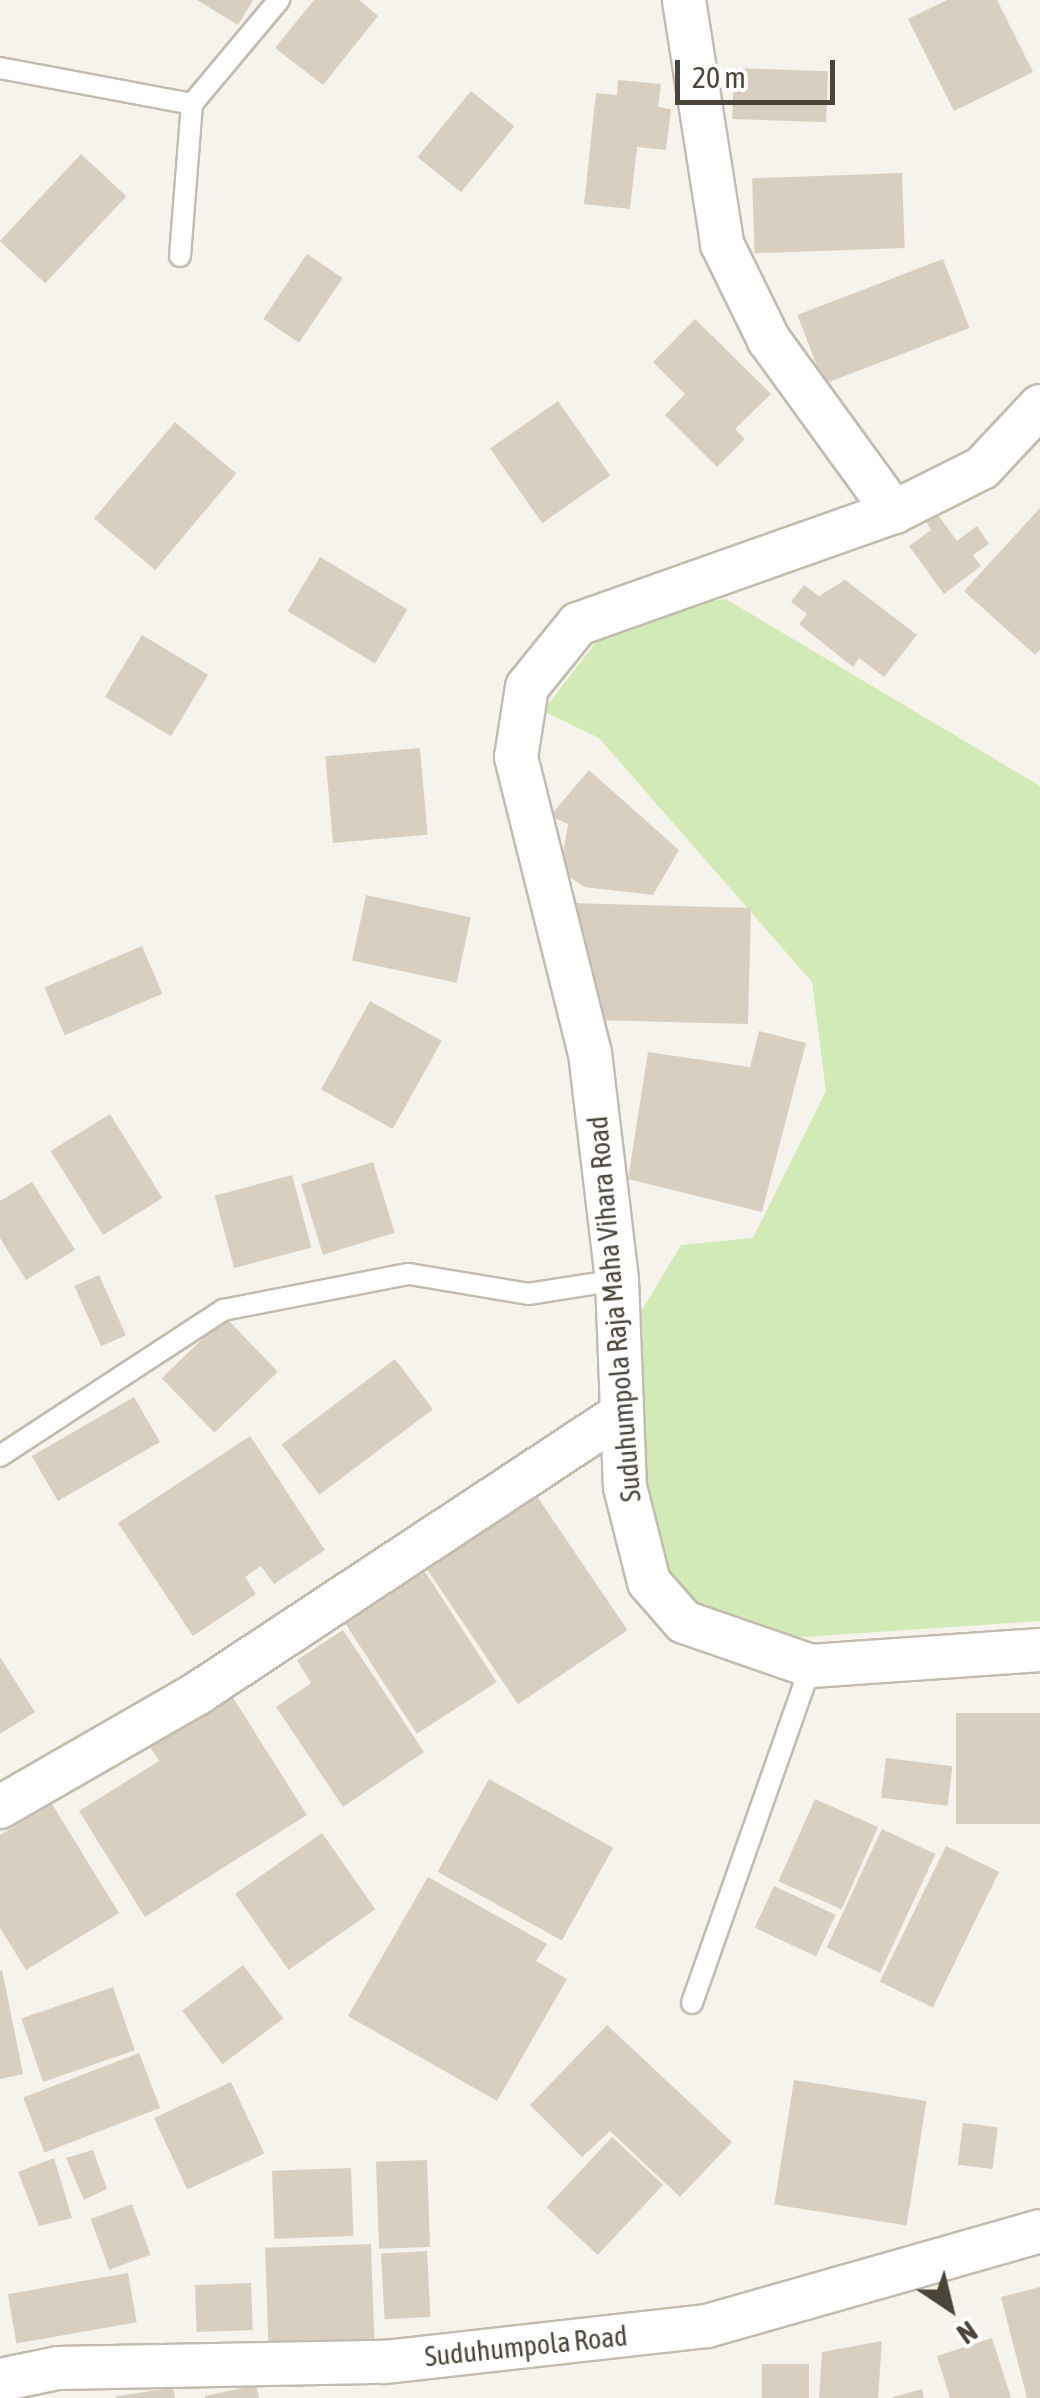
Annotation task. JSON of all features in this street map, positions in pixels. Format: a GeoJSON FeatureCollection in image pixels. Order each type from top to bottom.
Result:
{"type":"FeatureCollection","features":[{"type":"Feature","properties":{"kind":"street"},"geometry":{"type":"LineString","coordinates":[[684,0],[722,244],[770,340],[894,512]]}},
{"type":"Feature","properties":{"kind":"street","name":"Suduhumpola Raja Maha Vihara Road"},"geometry":{"type":"LineString","coordinates":[[1040,406],[982,468],[894,512],[578,624],[528,686],[516,756],[590,1053],[617,1280],[626,1487],[649,1582],[684,1622],[811,1666],[1040,1650]]}},
{"type":"Feature","properties":{"kind":"street"},"geometry":{"type":"LineString","coordinates":[[0,1807],[198,1692],[620,1414]]}},
{"type":"Feature","properties":{"kind":"street","name":"Suduhumpola Road"},"geometry":{"type":"LineString","coordinates":[[0,2380],[58,2368],[385,2362],[707,2326],[1040,2231]]}},
{"type":"Feature","properties":{"kind":"lane"},"geometry":{"type":"LineString","coordinates":[[180,256],[192,104],[280,0]]}},
{"type":"Feature","properties":{"kind":"lane"},"geometry":{"type":"LineString","coordinates":[[0,68],[192,104]]}},
{"type":"Feature","properties":{"kind":"lane"},"geometry":{"type":"LineString","coordinates":[[0,1456],[223,1310],[409,1274],[528,1294],[617,1280]]}},
{"type":"Feature","properties":{"kind":"lane"},"geometry":{"type":"LineString","coordinates":[[692,2003],[811,1666]]}},
{"type":"Feature","properties":{"kind":"green space"},"geometry":{"type":"Polygon","coordinates":[[[726,599],[1040,786],[1040,1621],[759,1640],[681,1608],[614,1475],[642,1310],[681,1245],[753,1238],[826,1091],[812,982],[599,738],[543,711],[616,616],[726,599]]]}},
{"type":"Feature","properties":{"kind":"building"},"geometry":{"type":"Polygon","coordinates":[[[197,0],[253,0],[238,25],[197,0]]]}},
{"type":"Feature","properties":{"kind":"building"},"geometry":{"type":"Polygon","coordinates":[[[314,0],[359,0],[378,16],[323,85],[275,48],[314,0]]]}},
{"type":"Feature","properties":{"kind":"building"},"geometry":{"type":"Polygon","coordinates":[[[947,0],[997,0],[1033,72],[954,111],[908,19],[947,0]]]}},
{"type":"Feature","properties":{"kind":"building"},"geometry":{"type":"Polygon","coordinates":[[[734,68],[828,71],[826,122],[732,119],[734,68]]]}},
{"type":"Feature","properties":{"kind":"building"},"geometry":{"type":"Polygon","coordinates":[[[618,80],[661,84],[658,107],[671,109],[666,150],[637,147],[630,209],[584,204],[596,93],[617,95],[618,80]]]}},
{"type":"Feature","properties":{"kind":"building"},"geometry":{"type":"Polygon","coordinates":[[[471,91],[515,126],[461,192],[418,157],[471,91]]]}},
{"type":"Feature","properties":{"kind":"building"},"geometry":{"type":"Polygon","coordinates":[[[81,154],[126,196],[45,283],[0,241],[81,154]]]}},
{"type":"Feature","properties":{"kind":"building"},"geometry":{"type":"Polygon","coordinates":[[[902,173],[905,248],[755,253],[752,178],[902,173]]]}},
{"type":"Feature","properties":{"kind":"building"},"geometry":{"type":"Polygon","coordinates":[[[307,254],[343,278],[299,343],[263,319],[307,254]]]}},
{"type":"Feature","properties":{"kind":"building"},"geometry":{"type":"Polygon","coordinates":[[[943,259],[970,328],[824,384],[797,315],[943,259]]]}},
{"type":"Feature","properties":{"kind":"building"},"geometry":{"type":"Polygon","coordinates":[[[695,319],[771,394],[735,429],[745,439],[717,467],[665,415],[685,394],[653,362],[695,319]]]}},
{"type":"Feature","properties":{"kind":"building"},"geometry":{"type":"Polygon","coordinates":[[[558,401],[610,476],[542,523],[490,449],[558,401]]]}},
{"type":"Feature","properties":{"kind":"building"},"geometry":{"type":"Polygon","coordinates":[[[175,422],[236,473],[155,570],[94,519],[175,422]]]}},
{"type":"Feature","properties":{"kind":"building"},"geometry":{"type":"Polygon","coordinates":[[[1040,508],[1040,650],[1035,655],[964,591],[1040,508]]]}},
{"type":"Feature","properties":{"kind":"building"},"geometry":{"type":"Polygon","coordinates":[[[936,512],[957,541],[977,526],[989,544],[973,555],[981,566],[944,594],[909,546],[931,530],[925,520],[936,512]]]}},
{"type":"Feature","properties":{"kind":"building"},"geometry":{"type":"Polygon","coordinates":[[[320,557],[407,610],[375,664],[288,611],[320,557]]]}},
{"type":"Feature","properties":{"kind":"building"},"geometry":{"type":"Polygon","coordinates":[[[845,580],[917,635],[884,677],[859,658],[853,667],[799,624],[807,614],[791,602],[804,585],[819,596],[845,580]]]}},
{"type":"Feature","properties":{"kind":"building"},"geometry":{"type":"Polygon","coordinates":[[[142,635],[208,675],[171,736],[105,697],[142,635]]]}},
{"type":"Feature","properties":{"kind":"building"},"geometry":{"type":"Polygon","coordinates":[[[420,748],[428,835],[333,843],[325,756],[420,748]]]}},
{"type":"Feature","properties":{"kind":"building"},"geometry":{"type":"Polygon","coordinates":[[[589,770],[679,850],[653,895],[584,887],[560,870],[568,824],[550,816],[589,770]]]}},
{"type":"Feature","properties":{"kind":"building"},"geometry":{"type":"Polygon","coordinates":[[[366,895],[471,917],[457,983],[352,961],[366,895]]]}},
{"type":"Feature","properties":{"kind":"building"},"geometry":{"type":"Polygon","coordinates":[[[569,903],[751,908],[748,1024],[591,1020],[569,903]]]}},
{"type":"Feature","properties":{"kind":"building"},"geometry":{"type":"Polygon","coordinates":[[[142,946],[162,994],[65,1035],[44,987],[142,946]]]}},
{"type":"Feature","properties":{"kind":"building"},"geometry":{"type":"Polygon","coordinates":[[[370,1001],[442,1041],[393,1129],[321,1089],[370,1001]]]}},
{"type":"Feature","properties":{"kind":"building"},"geometry":{"type":"Polygon","coordinates":[[[759,1031],[806,1043],[762,1212],[628,1179],[648,1052],[750,1067],[759,1031]]]}},
{"type":"Feature","properties":{"kind":"building"},"geometry":{"type":"Polygon","coordinates":[[[110,1114],[162,1198],[103,1235],[51,1151],[110,1114]]]}},
{"type":"Feature","properties":{"kind":"building"},"geometry":{"type":"Polygon","coordinates":[[[373,1162],[395,1233],[323,1255],[301,1184],[373,1162]]]}},
{"type":"Feature","properties":{"kind":"building"},"geometry":{"type":"Polygon","coordinates":[[[292,1175],[311,1247],[234,1268],[215,1196],[292,1175]]]}},
{"type":"Feature","properties":{"kind":"building"},"geometry":{"type":"Polygon","coordinates":[[[32,1182],[75,1250],[26,1280],[0,1238],[0,1201],[32,1182]]]}},
{"type":"Feature","properties":{"kind":"building"},"geometry":{"type":"Polygon","coordinates":[[[99,1275],[126,1335],[101,1346],[74,1286],[99,1275]]]}},
{"type":"Feature","properties":{"kind":"building"},"geometry":{"type":"Polygon","coordinates":[[[225,1317],[278,1372],[214,1433],[162,1378],[225,1317]]]}},
{"type":"Feature","properties":{"kind":"building"},"geometry":{"type":"Polygon","coordinates":[[[395,1359],[433,1409],[320,1495],[282,1444],[395,1359]]]}},
{"type":"Feature","properties":{"kind":"building"},"geometry":{"type":"Polygon","coordinates":[[[134,1397],[160,1442],[58,1501],[32,1456],[134,1397]]]}},
{"type":"Feature","properties":{"kind":"building"},"geometry":{"type":"Polygon","coordinates":[[[250,1436],[325,1550],[274,1584],[261,1566],[245,1577],[256,1594],[193,1636],[118,1523],[250,1436]]]}},
{"type":"Feature","properties":{"kind":"building"},"geometry":{"type":"Polygon","coordinates":[[[524,1477],[627,1630],[518,1704],[415,1551],[524,1477]]]}},
{"type":"Feature","properties":{"kind":"building"},"geometry":{"type":"Polygon","coordinates":[[[416,1558],[497,1682],[417,1734],[336,1610],[416,1558]]]}},
{"type":"Feature","properties":{"kind":"building"},"geometry":{"type":"Polygon","coordinates":[[[343,1630],[424,1752],[343,1807],[276,1707],[311,1683],[297,1660],[343,1630]]]}},
{"type":"Feature","properties":{"kind":"building"},"geometry":{"type":"Polygon","coordinates":[[[0,1657],[35,1712],[0,1734],[0,1657]]]}},
{"type":"Feature","properties":{"kind":"building"},"geometry":{"type":"Polygon","coordinates":[[[232,1696],[307,1815],[145,1917],[79,1811],[159,1761],[150,1747],[232,1696]]]}},
{"type":"Feature","properties":{"kind":"building"},"geometry":{"type":"Polygon","coordinates":[[[956,1713],[1040,1713],[1040,1824],[956,1824],[956,1713]]]}},
{"type":"Feature","properties":{"kind":"building"},"geometry":{"type":"Polygon","coordinates":[[[886,1758],[953,1766],[948,1806],[881,1798],[886,1758]]]}},
{"type":"Feature","properties":{"kind":"building"},"geometry":{"type":"Polygon","coordinates":[[[489,1779],[613,1848],[562,1941],[438,1872],[489,1779]]]}},
{"type":"Feature","properties":{"kind":"building"},"geometry":{"type":"Polygon","coordinates":[[[815,1799],[878,1827],[841,1909],[778,1881],[815,1799]]]}},
{"type":"Feature","properties":{"kind":"building"},"geometry":{"type":"Polygon","coordinates":[[[52,1804],[119,1913],[26,1970],[0,1928],[0,1835],[52,1804]]]}},
{"type":"Feature","properties":{"kind":"building"},"geometry":{"type":"Polygon","coordinates":[[[882,1829],[935,1854],[880,1973],[827,1948],[882,1829]]]}},
{"type":"Feature","properties":{"kind":"building"},"geometry":{"type":"Polygon","coordinates":[[[322,1833],[375,1909],[289,1970],[235,1894],[322,1833]]]}},
{"type":"Feature","properties":{"kind":"building"},"geometry":{"type":"Polygon","coordinates":[[[946,1846],[999,1872],[933,2008],[880,1982],[946,1846]]]}},
{"type":"Feature","properties":{"kind":"building"},"geometry":{"type":"Polygon","coordinates":[[[428,1877],[547,1944],[536,1961],[567,1979],[497,2101],[348,2016],[428,1877]]]}},
{"type":"Feature","properties":{"kind":"building"},"geometry":{"type":"Polygon","coordinates":[[[774,1886],[836,1915],[816,1956],[755,1928],[774,1886]]]}},
{"type":"Feature","properties":{"kind":"building"},"geometry":{"type":"Polygon","coordinates":[[[243,1965],[283,2019],[223,2064],[182,2011],[243,1965]]]}},
{"type":"Feature","properties":{"kind":"building"},"geometry":{"type":"Polygon","coordinates":[[[0,1971],[23,2074],[0,2079],[0,1971]]]}},
{"type":"Feature","properties":{"kind":"building"},"geometry":{"type":"Polygon","coordinates":[[[113,1987],[135,2050],[43,2082],[21,2019],[113,1987]]]}},
{"type":"Feature","properties":{"kind":"building"},"geometry":{"type":"Polygon","coordinates":[[[607,2025],[732,2142],[680,2197],[610,2131],[582,2157],[530,2105],[607,2025]]]}},
{"type":"Feature","properties":{"kind":"building"},"geometry":{"type":"Polygon","coordinates":[[[139,2053],[160,2108],[44,2153],[23,2097],[139,2053]]]}},
{"type":"Feature","properties":{"kind":"building"},"geometry":{"type":"Polygon","coordinates":[[[794,2080],[926,2101],[907,2225],[774,2204],[794,2080]]]}},
{"type":"Feature","properties":{"kind":"building"},"geometry":{"type":"Polygon","coordinates":[[[231,2082],[264,2154],[187,2190],[154,2118],[231,2082]]]}},
{"type":"Feature","properties":{"kind":"building"},"geometry":{"type":"Polygon","coordinates":[[[963,2123],[998,2127],[993,2169],[958,2165],[963,2123]]]}},
{"type":"Feature","properties":{"kind":"building"},"geometry":{"type":"Polygon","coordinates":[[[612,2137],[663,2185],[598,2255],[547,2207],[612,2137]]]}},
{"type":"Feature","properties":{"kind":"building"},"geometry":{"type":"Polygon","coordinates":[[[93,2150],[107,2189],[84,2200],[66,2158],[93,2150]]]}},
{"type":"Feature","properties":{"kind":"building"},"geometry":{"type":"Polygon","coordinates":[[[54,2158],[72,2218],[39,2226],[18,2172],[54,2158]]]}},
{"type":"Feature","properties":{"kind":"building"},"geometry":{"type":"Polygon","coordinates":[[[427,2160],[430,2247],[379,2249],[376,2162],[427,2160]]]}},
{"type":"Feature","properties":{"kind":"building"},"geometry":{"type":"Polygon","coordinates":[[[351,2168],[353,2236],[274,2239],[272,2171],[351,2168]]]}},
{"type":"Feature","properties":{"kind":"building"},"geometry":{"type":"Polygon","coordinates":[[[132,2204],[150,2255],[109,2270],[91,2219],[132,2204]]]}},
{"type":"Feature","properties":{"kind":"building"},"geometry":{"type":"Polygon","coordinates":[[[371,2244],[374,2342],[268,2346],[265,2248],[371,2244]]]}},
{"type":"Feature","properties":{"kind":"building"},"geometry":{"type":"Polygon","coordinates":[[[427,2251],[430,2317],[385,2319],[381,2253],[427,2251]]]}},
{"type":"Feature","properties":{"kind":"building"},"geometry":{"type":"Polygon","coordinates":[[[128,2273],[137,2322],[17,2343],[8,2294],[128,2273]]]}},
{"type":"Feature","properties":{"kind":"building"},"geometry":{"type":"Polygon","coordinates":[[[251,2283],[253,2330],[197,2332],[195,2285],[251,2283]]]}},
{"type":"Feature","properties":{"kind":"building"},"geometry":{"type":"Polygon","coordinates":[[[1040,2287],[1040,2398],[1027,2398],[1001,2297],[1040,2287]]]}},
{"type":"Feature","properties":{"kind":"building"},"geometry":{"type":"Polygon","coordinates":[[[992,2338],[1011,2398],[950,2398],[937,2356],[992,2338]]]}},
{"type":"Feature","properties":{"kind":"building"},"geometry":{"type":"Polygon","coordinates":[[[882,2341],[878,2398],[819,2398],[822,2352],[882,2341]]]}},
{"type":"Feature","properties":{"kind":"building"},"geometry":{"type":"Polygon","coordinates":[[[762,2364],[809,2364],[809,2398],[762,2398],[762,2364]]]}},
{"type":"Feature","properties":{"kind":"building"},"geometry":{"type":"Polygon","coordinates":[[[256,2385],[259,2398],[205,2398],[205,2396],[256,2385]]]}},
{"type":"Feature","properties":{"kind":"building"},"geometry":{"type":"Polygon","coordinates":[[[173,2388],[175,2398],[116,2398],[116,2396],[173,2388]]]}},
{"type":"Feature","properties":{"kind":"building"},"geometry":{"type":"Polygon","coordinates":[[[922,2389],[924,2398],[893,2398],[893,2397],[922,2389]]]}}]}
